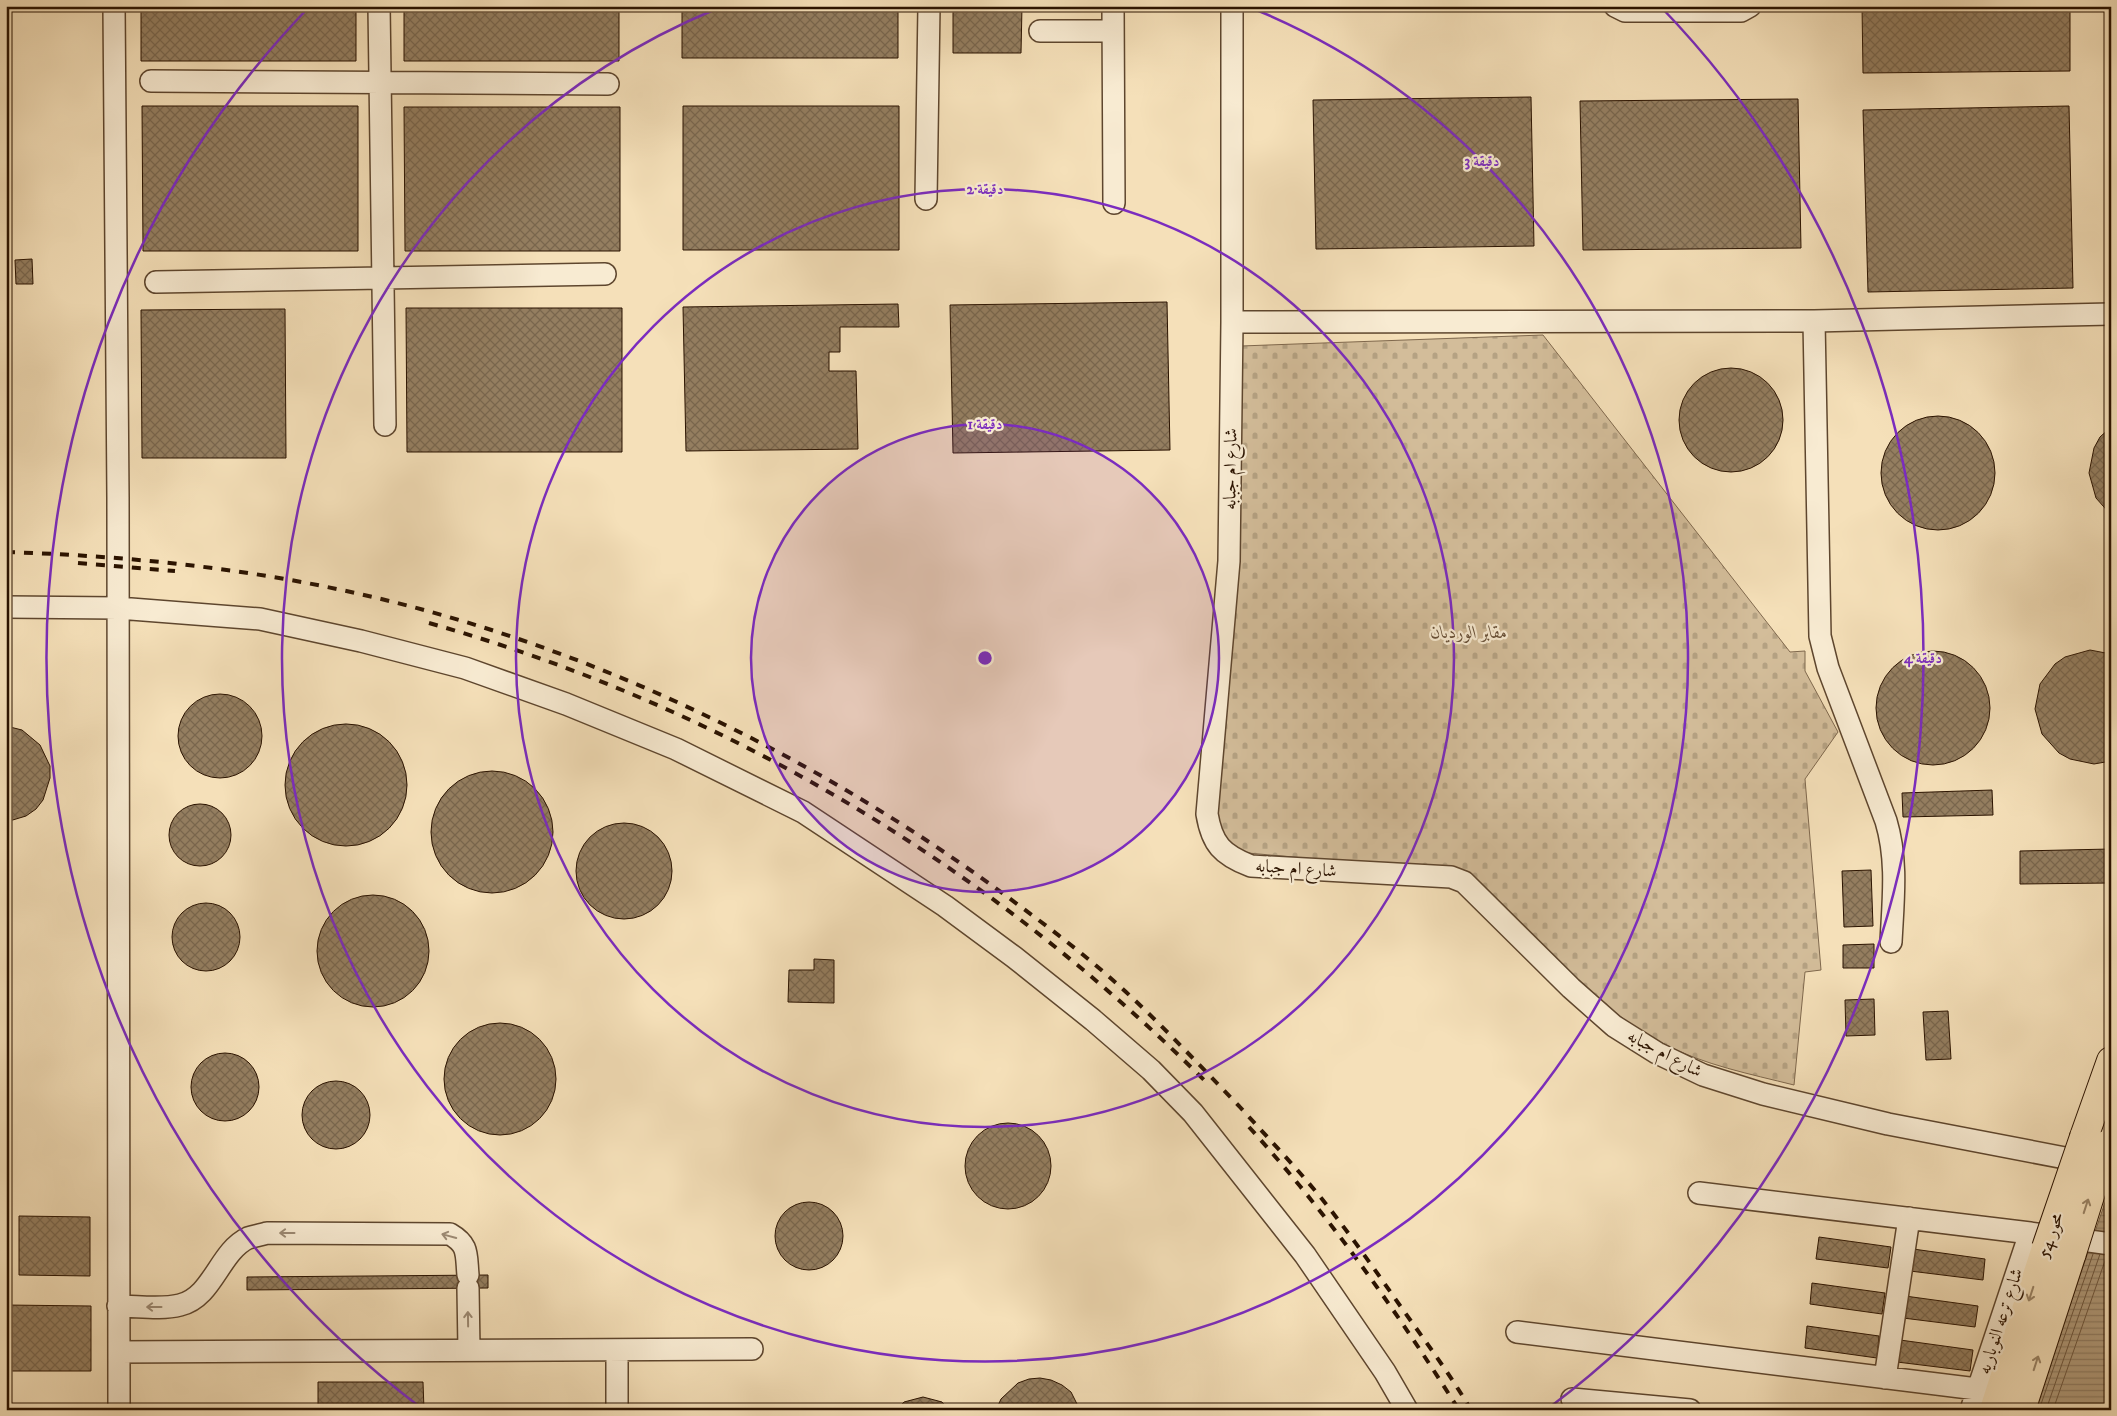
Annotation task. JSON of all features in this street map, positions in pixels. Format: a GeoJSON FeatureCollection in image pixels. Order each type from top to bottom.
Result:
{"type":"FeatureCollection","features":[{"type":"Feature","properties":{"kind":"highway","name":"محور 54"},"geometry":{"type":"LineString","coordinates":[[1986,1400],[2049,1244],[2103,1145],[2111,1061]]}},
{"type":"Feature","properties":{"kind":"highway","name":"محور 54"},"geometry":{"type":"LineString","coordinates":[[2022,1410],[2049,1244]]}},
{"type":"Feature","properties":{"kind":"street"},"geometry":{"type":"LineString","coordinates":[[114,6],[118,608],[119,1410]]}},
{"type":"Feature","properties":{"kind":"street"},"geometry":{"type":"LineString","coordinates":[[379,6],[385,425]]}},
{"type":"Feature","properties":{"kind":"street"},"geometry":{"type":"LineString","coordinates":[[926,199],[929,6]]}},
{"type":"Feature","properties":{"kind":"street"},"geometry":{"type":"LineString","coordinates":[[1114,6],[1114,203]]}},
{"type":"Feature","properties":{"kind":"street","name":"شارع ام جبابه"},"geometry":{"type":"LineString","coordinates":[[1232,6],[1232,322],[1229,561],[1207,814],[1210,832],[1220,848],[1233,860],[1250,866],[1451,877],[1464,882],[1571,988],[1614,1026],[1657,1053],[1703,1075],[1763,1094],[1888,1124],[2103,1145]]}},
{"type":"Feature","properties":{"kind":"street"},"geometry":{"type":"LineString","coordinates":[[1615,6],[1625,10],[1741,11],[1750,6]]}},
{"type":"Feature","properties":{"kind":"street"},"geometry":{"type":"LineString","coordinates":[[1040,31],[1114,32]]}},
{"type":"Feature","properties":{"kind":"street"},"geometry":{"type":"LineString","coordinates":[[151,81],[608,84]]}},
{"type":"Feature","properties":{"kind":"street"},"geometry":{"type":"LineString","coordinates":[[156,282],[605,274]]}},
{"type":"Feature","properties":{"kind":"street"},"geometry":{"type":"LineString","coordinates":[[1232,322],[1814,320],[2111,314]]}},
{"type":"Feature","properties":{"kind":"street"},"geometry":{"type":"LineString","coordinates":[[1814,320],[1820,636],[1828,668],[1892,839],[1894,870],[1891,942]]}},
{"type":"Feature","properties":{"kind":"street"},"geometry":{"type":"LineString","coordinates":[[6,607],[118,608],[260,619],[361,641],[465,668],[625,727],[720,770],[803,812],[902,876],[968,923],[1086,1014],[1151,1070],[1193,1113],[1306,1255],[1385,1372],[1407,1410]]}},
{"type":"Feature","properties":{"kind":"street"},"geometry":{"type":"LineString","coordinates":[[1699,1193],[1909,1218],[2049,1244],[2104,1243]]}},
{"type":"Feature","properties":{"kind":"street"},"geometry":{"type":"LineString","coordinates":[[1885,1378],[1909,1218]]}},
{"type":"Feature","properties":{"kind":"street"},"geometry":{"type":"LineString","coordinates":[[118,1306],[171,1307],[182,1305],[198,1295],[219,1271],[232,1251],[248,1239],[267,1234],[450,1234],[459,1239],[465,1246],[468,1281],[469,1350]]}},
{"type":"Feature","properties":{"kind":"street"},"geometry":{"type":"LineString","coordinates":[[1517,1332],[1885,1378],[1986,1400]]}},
{"type":"Feature","properties":{"kind":"street"},"geometry":{"type":"LineString","coordinates":[[118,1352],[752,1349]]}},
{"type":"Feature","properties":{"kind":"street"},"geometry":{"type":"LineString","coordinates":[[617,1350],[617,1410]]}},
{"type":"Feature","properties":{"kind":"street"},"geometry":{"type":"LineString","coordinates":[[1572,1399],[1690,1410]]}},
{"type":"Feature","properties":{"kind":"street","name":"شارع ترعه النوباريه"},"geometry":{"type":"LineString","coordinates":[[1971,1410],[1986,1400]]}},
{"type":"Feature","properties":{"kind":"green space","name":"مقابر الورديان"},"geometry":{"type":"Polygon","coordinates":[[[1543,335],[1790,652],[1805,651],[1805,671],[1838,732],[1805,779],[1821,970],[1805,972],[1794,1085],[1695,1058],[1664,1044],[1637,1028],[1610,1009],[1561,966],[1470,873],[1248,853],[1229,844],[1222,835],[1218,814],[1241,346],[1543,335]]]}},
{"type":"Feature","properties":{"kind":"water"},"geometry":{"type":"Polygon","coordinates":[[[2111,1185],[2111,1410],[2034,1410],[2111,1185]]]}},
{"type":"Feature","properties":{"kind":"building"},"geometry":{"type":"Polygon","coordinates":[[[141,6],[356,6],[356,61],[141,61],[141,6]]]}},
{"type":"Feature","properties":{"kind":"building"},"geometry":{"type":"Polygon","coordinates":[[[404,6],[619,6],[619,61],[404,61],[404,6]]]}},
{"type":"Feature","properties":{"kind":"building"},"geometry":{"type":"Polygon","coordinates":[[[682,6],[898,6],[898,58],[682,58],[682,6]]]}},
{"type":"Feature","properties":{"kind":"building"},"geometry":{"type":"Polygon","coordinates":[[[953,6],[1022,6],[1021,53],[953,53],[953,6]]]}},
{"type":"Feature","properties":{"kind":"building"},"geometry":{"type":"Polygon","coordinates":[[[1862,6],[2070,6],[2070,71],[1863,73],[1862,6]]]}},
{"type":"Feature","properties":{"kind":"building"},"geometry":{"type":"Polygon","coordinates":[[[1531,97],[1534,246],[1316,249],[1313,100],[1531,97]]]}},
{"type":"Feature","properties":{"kind":"building"},"geometry":{"type":"Polygon","coordinates":[[[1798,99],[1801,248],[1583,250],[1580,101],[1798,99]]]}},
{"type":"Feature","properties":{"kind":"building"},"geometry":{"type":"Polygon","coordinates":[[[142,106],[358,106],[358,251],[143,251],[142,106]]]}},
{"type":"Feature","properties":{"kind":"building"},"geometry":{"type":"Polygon","coordinates":[[[683,106],[899,106],[899,250],[683,250],[683,106]]]}},
{"type":"Feature","properties":{"kind":"building"},"geometry":{"type":"Polygon","coordinates":[[[2069,106],[2073,288],[1868,292],[1863,110],[2069,106]]]}},
{"type":"Feature","properties":{"kind":"building"},"geometry":{"type":"Polygon","coordinates":[[[404,107],[620,107],[620,251],[405,251],[404,107]]]}},
{"type":"Feature","properties":{"kind":"building"},"geometry":{"type":"Polygon","coordinates":[[[32,259],[33,284],[16,284],[15,260],[32,259]]]}},
{"type":"Feature","properties":{"kind":"building"},"geometry":{"type":"Polygon","coordinates":[[[1167,302],[1170,450],[953,453],[950,305],[1167,302]]]}},
{"type":"Feature","properties":{"kind":"building"},"geometry":{"type":"Polygon","coordinates":[[[898,304],[899,327],[840,327],[840,352],[829,352],[829,371],[856,371],[858,449],[686,451],[683,307],[898,304]]]}},
{"type":"Feature","properties":{"kind":"building"},"geometry":{"type":"Polygon","coordinates":[[[406,308],[622,308],[622,452],[407,452],[406,308]]]}},
{"type":"Feature","properties":{"kind":"building"},"geometry":{"type":"Polygon","coordinates":[[[285,309],[286,458],[142,458],[141,310],[285,309]]]}},
{"type":"Feature","properties":{"kind":"building"},"geometry":{"type":"Polygon","coordinates":[[[1731,368],[1751,372],[1768,383],[1779,400],[1783,420],[1779,440],[1768,457],[1751,468],[1731,472],[1711,468],[1694,457],[1683,440],[1679,420],[1683,400],[1694,383],[1711,372],[1731,368]]]}},
{"type":"Feature","properties":{"kind":"building"},"geometry":{"type":"Polygon","coordinates":[[[1938,416],[1960,421],[1978,433],[1990,451],[1995,473],[1990,495],[1978,513],[1960,525],[1938,530],[1916,525],[1898,513],[1886,495],[1881,473],[1886,451],[1898,433],[1916,421],[1938,416]]]}},
{"type":"Feature","properties":{"kind":"building"},"geometry":{"type":"Polygon","coordinates":[[[2111,427],[2111,515],[2096,498],[2089,473],[2094,448],[2100,437],[2111,427]]]}},
{"type":"Feature","properties":{"kind":"building"},"geometry":{"type":"Polygon","coordinates":[[[2090,650],[2111,654],[2111,761],[2094,764],[2070,759],[2059,753],[2042,734],[2035,709],[2040,684],[2055,664],[2065,657],[2090,650]]]}},
{"type":"Feature","properties":{"kind":"building"},"geometry":{"type":"Polygon","coordinates":[[[1933,651],[1955,656],[1973,668],[1985,686],[1990,708],[1985,730],[1973,748],[1955,760],[1933,765],[1911,760],[1893,748],[1881,730],[1876,708],[1881,686],[1893,668],[1911,656],[1933,651]]]}},
{"type":"Feature","properties":{"kind":"building"},"geometry":{"type":"Polygon","coordinates":[[[220,694],[243,701],[255,713],[262,736],[255,759],[243,771],[220,778],[197,771],[185,759],[178,736],[185,713],[197,701],[220,694]]]}},
{"type":"Feature","properties":{"kind":"building"},"geometry":{"type":"Polygon","coordinates":[[[346,724],[358,725],[369,729],[380,734],[389,742],[397,751],[402,762],[406,773],[406,797],[402,808],[397,819],[389,828],[380,836],[369,841],[358,845],[346,846],[334,845],[323,841],[312,836],[303,828],[295,819],[290,808],[286,797],[285,785],[286,773],[290,762],[295,751],[303,742],[312,734],[323,729],[334,725],[346,724]]]}},
{"type":"Feature","properties":{"kind":"building"},"geometry":{"type":"Polygon","coordinates":[[[6,726],[22,730],[40,745],[50,766],[50,778],[43,800],[36,809],[26,816],[6,822],[6,726]]]}},
{"type":"Feature","properties":{"kind":"building"},"geometry":{"type":"Polygon","coordinates":[[[492,771],[504,772],[515,776],[526,781],[535,789],[543,798],[548,809],[552,820],[552,844],[548,855],[543,866],[535,875],[526,883],[515,888],[504,892],[492,893],[480,892],[469,888],[458,883],[449,875],[441,866],[436,855],[432,844],[431,832],[432,820],[436,809],[441,798],[449,789],[458,781],[469,776],[480,772],[492,771]]]}},
{"type":"Feature","properties":{"kind":"building"},"geometry":{"type":"Polygon","coordinates":[[[1992,790],[1993,815],[1903,817],[1902,793],[1992,790]]]}},
{"type":"Feature","properties":{"kind":"building"},"geometry":{"type":"Polygon","coordinates":[[[200,804],[217,809],[222,813],[226,818],[231,835],[226,852],[222,857],[217,861],[200,866],[183,861],[178,857],[174,852],[169,835],[174,818],[178,813],[183,809],[200,804]]]}},
{"type":"Feature","properties":{"kind":"building"},"geometry":{"type":"Polygon","coordinates":[[[624,823],[642,827],[658,837],[668,853],[672,871],[668,889],[658,905],[642,915],[624,919],[606,915],[590,905],[580,889],[576,871],[580,853],[590,837],[606,827],[624,823]]]}},
{"type":"Feature","properties":{"kind":"building"},"geometry":{"type":"Polygon","coordinates":[[[2111,849],[2111,883],[2020,884],[2020,851],[2111,849]]]}},
{"type":"Feature","properties":{"kind":"building"},"geometry":{"type":"Polygon","coordinates":[[[1871,870],[1873,926],[1844,927],[1842,871],[1871,870]]]}},
{"type":"Feature","properties":{"kind":"building"},"geometry":{"type":"Polygon","coordinates":[[[373,895],[394,899],[413,911],[425,930],[429,951],[425,972],[413,991],[394,1003],[373,1007],[352,1003],[333,991],[321,972],[317,951],[321,930],[333,911],[352,899],[373,895]]]}},
{"type":"Feature","properties":{"kind":"building"},"geometry":{"type":"Polygon","coordinates":[[[206,903],[219,906],[230,913],[237,924],[240,937],[237,950],[230,961],[219,968],[206,971],[193,968],[182,961],[175,950],[172,937],[175,924],[182,913],[193,906],[206,903]]]}},
{"type":"Feature","properties":{"kind":"building"},"geometry":{"type":"Polygon","coordinates":[[[6,933],[8,950],[6,960],[6,933]]]}},
{"type":"Feature","properties":{"kind":"building"},"geometry":{"type":"Polygon","coordinates":[[[1874,944],[1874,968],[1843,968],[1843,945],[1874,944]]]}},
{"type":"Feature","properties":{"kind":"building"},"geometry":{"type":"Polygon","coordinates":[[[814,959],[834,960],[834,1003],[788,1002],[789,970],[814,970],[814,959]]]}},
{"type":"Feature","properties":{"kind":"building"},"geometry":{"type":"Polygon","coordinates":[[[1874,999],[1875,1035],[1846,1036],[1845,1000],[1874,999]]]}},
{"type":"Feature","properties":{"kind":"building"},"geometry":{"type":"Polygon","coordinates":[[[1948,1011],[1951,1059],[1926,1060],[1923,1012],[1948,1011]]]}},
{"type":"Feature","properties":{"kind":"building"},"geometry":{"type":"Polygon","coordinates":[[[500,1023],[522,1027],[540,1039],[552,1057],[556,1079],[552,1101],[540,1119],[522,1131],[500,1135],[478,1131],[460,1119],[448,1101],[444,1079],[448,1057],[460,1039],[478,1027],[500,1023]]]}},
{"type":"Feature","properties":{"kind":"building"},"geometry":{"type":"Polygon","coordinates":[[[225,1053],[238,1056],[249,1063],[256,1074],[259,1087],[256,1100],[249,1111],[238,1118],[225,1121],[212,1118],[201,1111],[194,1100],[191,1087],[194,1074],[201,1063],[212,1056],[225,1053]]]}},
{"type":"Feature","properties":{"kind":"building"},"geometry":{"type":"Polygon","coordinates":[[[336,1081],[349,1084],[360,1091],[367,1102],[370,1115],[367,1128],[360,1139],[349,1146],[336,1149],[323,1146],[312,1139],[305,1128],[302,1115],[305,1102],[312,1091],[323,1084],[336,1081]]]}},
{"type":"Feature","properties":{"kind":"building"},"geometry":{"type":"Polygon","coordinates":[[[1000,1123],[1016,1123],[1025,1126],[1039,1135],[1048,1149],[1051,1166],[1048,1183],[1039,1197],[1025,1206],[1016,1209],[1000,1209],[984,1202],[972,1190],[965,1174],[965,1158],[972,1142],[984,1130],[1000,1123]]]}},
{"type":"Feature","properties":{"kind":"building"},"geometry":{"type":"Polygon","coordinates":[[[809,1202],[822,1205],[833,1212],[840,1223],[843,1236],[840,1249],[833,1260],[822,1267],[809,1270],[796,1267],[785,1260],[778,1249],[775,1236],[778,1223],[785,1212],[796,1205],[809,1202]]]}},
{"type":"Feature","properties":{"kind":"building"},"geometry":{"type":"Polygon","coordinates":[[[19,1216],[90,1217],[90,1276],[19,1275],[19,1216]]]}},
{"type":"Feature","properties":{"kind":"building"},"geometry":{"type":"Polygon","coordinates":[[[1819,1237],[1891,1247],[1888,1268],[1816,1259],[1819,1237]]]}},
{"type":"Feature","properties":{"kind":"building"},"geometry":{"type":"Polygon","coordinates":[[[1913,1249],[1985,1259],[1983,1280],[1910,1271],[1913,1249]]]}},
{"type":"Feature","properties":{"kind":"building"},"geometry":{"type":"Polygon","coordinates":[[[488,1275],[488,1288],[247,1290],[247,1277],[488,1275]]]}},
{"type":"Feature","properties":{"kind":"building"},"geometry":{"type":"Polygon","coordinates":[[[1812,1283],[1885,1293],[1882,1314],[1810,1304],[1812,1283]]]}},
{"type":"Feature","properties":{"kind":"building"},"geometry":{"type":"Polygon","coordinates":[[[1905,1296],[1978,1306],[1975,1327],[1903,1318],[1905,1296]]]}},
{"type":"Feature","properties":{"kind":"building"},"geometry":{"type":"Polygon","coordinates":[[[6,1305],[91,1306],[91,1371],[6,1371],[6,1305]]]}},
{"type":"Feature","properties":{"kind":"building"},"geometry":{"type":"Polygon","coordinates":[[[1807,1326],[1879,1336],[1877,1358],[1805,1348],[1807,1326]]]}},
{"type":"Feature","properties":{"kind":"building"},"geometry":{"type":"Polygon","coordinates":[[[1900,1340],[1973,1350],[1970,1371],[1897,1362],[1900,1340]]]}},
{"type":"Feature","properties":{"kind":"building"},"geometry":{"type":"Polygon","coordinates":[[[1040,1378],[1051,1380],[1071,1392],[1080,1410],[996,1410],[1001,1399],[1018,1383],[1040,1378]]]}},
{"type":"Feature","properties":{"kind":"building"},"geometry":{"type":"Polygon","coordinates":[[[318,1382],[423,1382],[424,1410],[318,1410],[318,1382]]]}},
{"type":"Feature","properties":{"kind":"building"},"geometry":{"type":"Polygon","coordinates":[[[923,1397],[942,1402],[949,1410],[896,1410],[904,1402],[923,1397]]]}},
{"type":"Feature","properties":{"kind":"railway"},"geometry":{"type":"LineString","coordinates":[[6,552],[146,561],[286,579],[377,598],[459,620],[540,647],[620,677],[699,712],[777,751],[852,793],[924,839],[1028,912],[1094,964],[1155,1020],[1239,1106],[1322,1199],[1428,1345],[1471,1410]]}},
{"type":"Feature","properties":{"kind":"railway"},"geometry":{"type":"LineString","coordinates":[[78,563],[175,571]]}},
{"type":"Feature","properties":{"kind":"railway"},"geometry":{"type":"LineString","coordinates":[[429,623],[538,658],[644,699],[746,747],[846,802],[941,863],[1033,930],[1121,1002],[1204,1080]]}},
{"type":"Feature","properties":{"kind":"railway"},"geometry":{"type":"LineString","coordinates":[[1249,1127],[1334,1228],[1386,1299],[1459,1410]]}}]}
